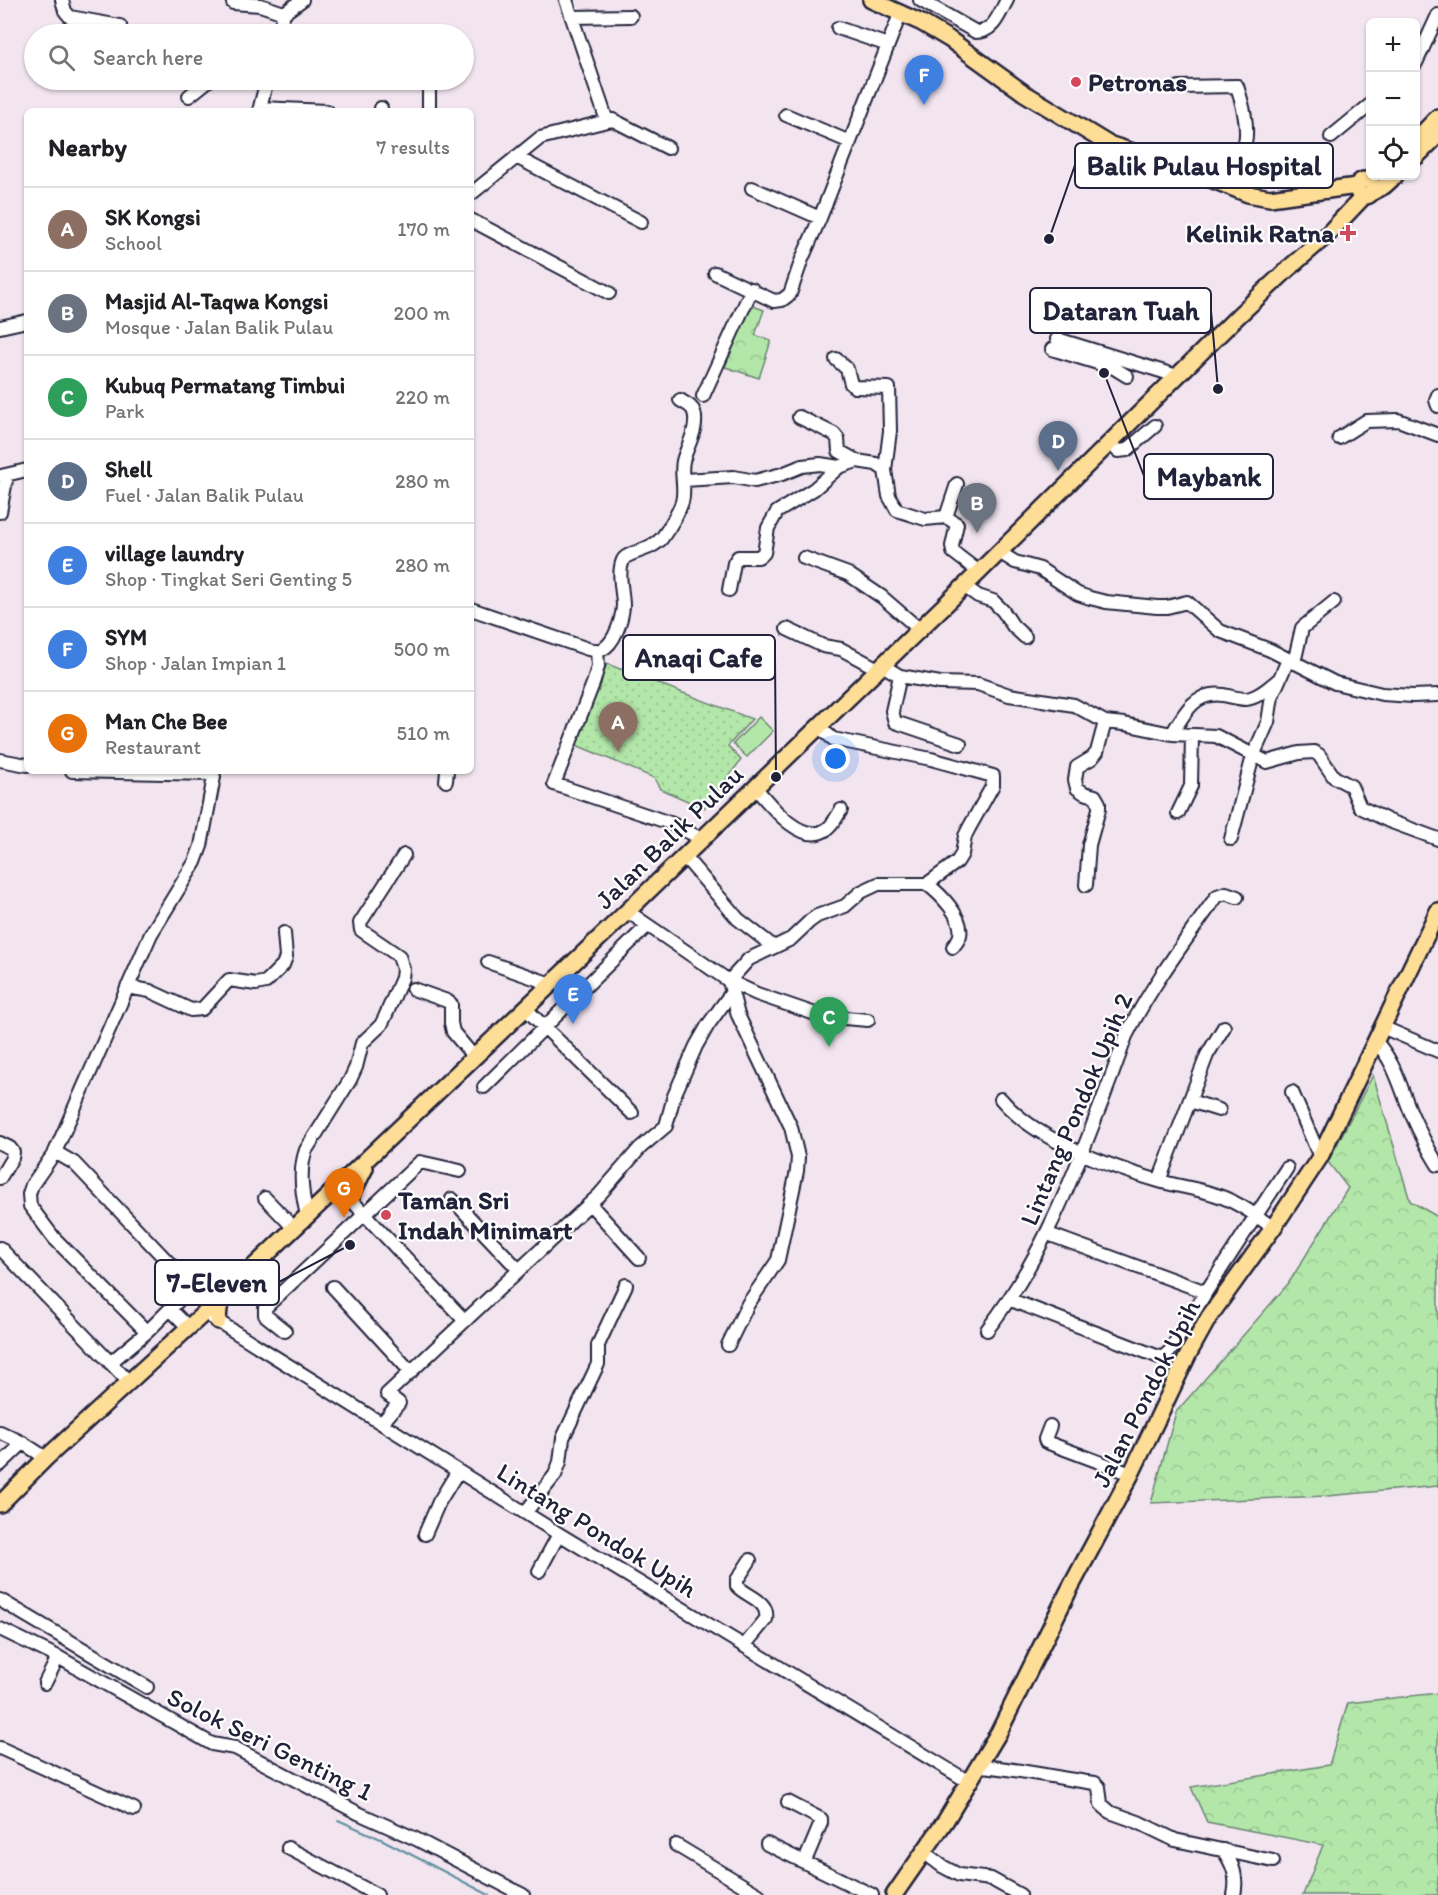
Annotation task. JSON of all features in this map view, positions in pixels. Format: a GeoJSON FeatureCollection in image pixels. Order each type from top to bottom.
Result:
{"type":"FeatureCollection","features":[{"type":"Feature","properties":{"kind":"main road"},"geometry":{"type":"LineString","coordinates":[[871,0],[901,12],[949,39],[1024,93],[1108,144],[1183,168],[1260,197],[1270,198],[1368,186]]}},
{"type":"Feature","properties":{"kind":"main road"},"geometry":{"type":"LineString","coordinates":[[1420,136],[1438,117]]}},
{"type":"Feature","properties":{"kind":"main road"},"geometry":{"type":"LineString","coordinates":[[1420,153],[1438,135]]}},
{"type":"Feature","properties":{"kind":"main road","name":"Jalan Balik Pulau"},"geometry":{"type":"LineString","coordinates":[[346,1193],[356,1184],[379,1148],[979,572],[1289,268],[1327,235],[1368,186],[1384,186],[1391,180]]}},
{"type":"Feature","properties":{"kind":"main road","name":"Jalan Pondok Upih"},"geometry":{"type":"LineString","coordinates":[[894,1895],[925,1853],[980,1766],[1131,1474],[1209,1317],[1273,1228],[1320,1157],[1438,911]]}},
{"type":"Feature","properties":{"kind":"main road"},"geometry":{"type":"LineString","coordinates":[[0,1504],[46,1458],[225,1294],[300,1221],[346,1193]]}},
{"type":"Feature","properties":{"kind":"main road"},"geometry":{"type":"LineString","coordinates":[[218,1321],[219,1308],[225,1294]]}},
{"type":"Feature","properties":{"kind":"street"},"geometry":{"type":"LineString","coordinates":[[62,0],[65,11],[70,17],[109,24]]}},
{"type":"Feature","properties":{"kind":"street"},"geometry":{"type":"LineString","coordinates":[[281,24],[284,13],[302,0]]}},
{"type":"Feature","properties":{"kind":"street"},"geometry":{"type":"LineString","coordinates":[[566,0],[607,120]]}},
{"type":"Feature","properties":{"kind":"street"},"geometry":{"type":"LineString","coordinates":[[920,0],[975,32],[987,31],[991,28],[1007,0]]}},
{"type":"Feature","properties":{"kind":"street"},"geometry":{"type":"LineString","coordinates":[[234,3],[260,5],[284,13]]}},
{"type":"Feature","properties":{"kind":"street"},"geometry":{"type":"LineString","coordinates":[[715,273],[774,301],[782,300],[790,294],[801,259],[820,218],[901,12]]}},
{"type":"Feature","properties":{"kind":"street"},"geometry":{"type":"LineString","coordinates":[[1420,54],[1438,15]]}},
{"type":"Feature","properties":{"kind":"street"},"geometry":{"type":"LineString","coordinates":[[572,18],[631,16]]}},
{"type":"Feature","properties":{"kind":"street"},"geometry":{"type":"LineString","coordinates":[[949,39],[959,23]]}},
{"type":"Feature","properties":{"kind":"street"},"geometry":{"type":"LineString","coordinates":[[838,28],[888,45]]}},
{"type":"Feature","properties":{"kind":"street"},"geometry":{"type":"LineString","coordinates":[[1179,87],[1237,86],[1247,120],[1246,139],[1244,151],[1229,187]]}},
{"type":"Feature","properties":{"kind":"street"},"geometry":{"type":"LineString","coordinates":[[189,96],[196,90]]}},
{"type":"Feature","properties":{"kind":"street"},"geometry":{"type":"LineString","coordinates":[[260,108],[265,90]]}},
{"type":"Feature","properties":{"kind":"street"},"geometry":{"type":"LineString","coordinates":[[429,90],[429,108]]}},
{"type":"Feature","properties":{"kind":"street"},"geometry":{"type":"LineString","coordinates":[[1331,138],[1366,109]]}},
{"type":"Feature","properties":{"kind":"street"},"geometry":{"type":"LineString","coordinates":[[786,115],[850,142]]}},
{"type":"Feature","properties":{"kind":"street"},"geometry":{"type":"LineString","coordinates":[[474,192],[546,135],[607,120],[613,120],[668,148]]}},
{"type":"Feature","properties":{"kind":"street"},"geometry":{"type":"LineString","coordinates":[[516,157],[641,222]]}},
{"type":"Feature","properties":{"kind":"street"},"geometry":{"type":"LineString","coordinates":[[752,188],[820,218]]}},
{"type":"Feature","properties":{"kind":"street"},"geometry":{"type":"LineString","coordinates":[[474,222],[609,293]]}},
{"type":"Feature","properties":{"kind":"street"},"geometry":{"type":"LineString","coordinates":[[703,396],[752,290]]}},
{"type":"Feature","properties":{"kind":"street"},"geometry":{"type":"LineString","coordinates":[[0,327],[24,322]]}},
{"type":"Feature","properties":{"kind":"street"},"geometry":{"type":"LineString","coordinates":[[1127,376],[1114,368],[1055,344],[1177,376]]}},
{"type":"Feature","properties":{"kind":"street"},"geometry":{"type":"LineString","coordinates":[[836,359],[847,369],[851,384],[855,387],[889,388],[890,432],[885,470],[888,496],[897,510],[925,519],[946,517],[957,524],[952,546],[953,552],[979,572]]}},
{"type":"Feature","properties":{"kind":"street"},"geometry":{"type":"LineString","coordinates":[[1438,395],[1438,406]]}},
{"type":"Feature","properties":{"kind":"street"},"geometry":{"type":"LineString","coordinates":[[474,610],[597,650],[607,646],[618,628],[623,605],[621,572],[624,557],[645,551],[659,541],[681,503],[684,480],[683,460],[693,432],[695,416],[692,407],[680,400]]}},
{"type":"Feature","properties":{"kind":"street"},"geometry":{"type":"LineString","coordinates":[[799,417],[834,434],[838,439],[839,451],[857,461],[876,464],[885,470]]}},
{"type":"Feature","properties":{"kind":"street"},"geometry":{"type":"LineString","coordinates":[[1339,438],[1370,420],[1398,420],[1438,435]]}},
{"type":"Feature","properties":{"kind":"street"},"geometry":{"type":"LineString","coordinates":[[1109,442],[1118,451],[1126,450],[1155,426]]}},
{"type":"Feature","properties":{"kind":"street"},"geometry":{"type":"LineString","coordinates":[[684,480],[734,477],[755,481],[801,466],[820,464],[839,466],[857,461]]}},
{"type":"Feature","properties":{"kind":"street"},"geometry":{"type":"LineString","coordinates":[[729,590],[734,563],[738,556],[764,554],[768,528],[774,515],[826,481],[839,466]]}},
{"type":"Feature","properties":{"kind":"street"},"geometry":{"type":"LineString","coordinates":[[0,512],[4,475],[24,471]]}},
{"type":"Feature","properties":{"kind":"street"},"geometry":{"type":"LineString","coordinates":[[946,517],[957,484]]}},
{"type":"Feature","properties":{"kind":"street"},"geometry":{"type":"LineString","coordinates":[[999,552],[1015,562],[1040,569],[1078,594],[1090,598],[1106,602],[1157,607],[1187,602],[1220,631],[1270,650],[1335,683],[1362,690],[1413,696],[1438,695]]}},
{"type":"Feature","properties":{"kind":"street"},"geometry":{"type":"LineString","coordinates":[[804,558],[848,574],[882,597],[919,629]]}},
{"type":"Feature","properties":{"kind":"street"},"geometry":{"type":"LineString","coordinates":[[964,586],[978,596],[998,605],[1012,626],[1025,636]]}},
{"type":"Feature","properties":{"kind":"street"},"geometry":{"type":"LineString","coordinates":[[1231,839],[1253,756],[1268,722],[1272,696],[1291,661],[1302,628],[1334,602]]}},
{"type":"Feature","properties":{"kind":"street"},"geometry":{"type":"LineString","coordinates":[[787,629],[823,646],[841,649],[900,676],[940,683],[978,684],[1009,695],[1074,705],[1105,722],[1172,734],[1216,736],[1268,762],[1299,753],[1314,752],[1322,758],[1334,777],[1351,786],[1360,807],[1389,821],[1438,839]]}},
{"type":"Feature","properties":{"kind":"street"},"geometry":{"type":"LineString","coordinates":[[597,650],[598,666],[594,681],[554,784],[670,823],[702,839]]}},
{"type":"Feature","properties":{"kind":"street"},"geometry":{"type":"LineString","coordinates":[[900,676],[892,711],[895,722],[960,744]]}},
{"type":"Feature","properties":{"kind":"street"},"geometry":{"type":"LineString","coordinates":[[1172,734],[1184,713],[1197,699],[1220,694],[1246,699],[1257,695],[1279,680]]}},
{"type":"Feature","properties":{"kind":"street"},"geometry":{"type":"LineString","coordinates":[[1086,885],[1089,865],[1088,851],[1099,805],[1095,796],[1077,788],[1075,772],[1077,767],[1097,752],[1105,722]]}},
{"type":"Feature","properties":{"kind":"street"},"geometry":{"type":"LineString","coordinates":[[382,1423],[399,1403],[387,1394],[590,1204],[640,1148],[666,1126],[674,1096],[696,1046],[730,986],[749,959],[791,939],[818,916],[845,906],[861,892],[878,884],[927,884],[959,859],[969,828],[993,785],[993,777],[931,759],[833,739],[818,726]]}},
{"type":"Feature","properties":{"kind":"street"},"geometry":{"type":"LineString","coordinates":[[1178,813],[1191,786],[1192,735]]}},
{"type":"Feature","properties":{"kind":"street"},"geometry":{"type":"LineString","coordinates":[[0,760],[24,764]]}},
{"type":"Feature","properties":{"kind":"street"},"geometry":{"type":"LineString","coordinates":[[147,1332],[54,1238],[30,1206],[29,1194],[32,1185],[55,1152],[151,934],[195,862],[201,846],[214,777],[211,774]]}},
{"type":"Feature","properties":{"kind":"street"},"geometry":{"type":"LineString","coordinates":[[755,787],[787,822],[808,833],[819,833],[830,827],[842,810]]}},
{"type":"Feature","properties":{"kind":"street"},"geometry":{"type":"LineString","coordinates":[[300,1221],[303,1157],[311,1140],[350,1080],[362,1043],[385,1017],[402,978],[403,969],[399,956],[361,930],[360,923],[404,855]]}},
{"type":"Feature","properties":{"kind":"street"},"geometry":{"type":"LineString","coordinates":[[684,856],[738,919],[774,947]]}},
{"type":"Feature","properties":{"kind":"street"},"geometry":{"type":"LineString","coordinates":[[927,884],[941,895],[960,925],[960,936],[953,948]]}},
{"type":"Feature","properties":{"kind":"street","name":"Lintang Pondok Upih 2"},"geometry":{"type":"LineString","coordinates":[[987,1330],[1011,1300],[1048,1233],[1082,1153],[1126,1036],[1147,997],[1217,896],[1226,893],[1237,897]]}},
{"type":"Feature","properties":{"kind":"street"},"geometry":{"type":"LineString","coordinates":[[627,911],[730,986],[821,1016],[868,1020]]}},
{"type":"Feature","properties":{"kind":"street"},"geometry":{"type":"LineString","coordinates":[[484,1087],[647,926]]}},
{"type":"Feature","properties":{"kind":"street"},"geometry":{"type":"LineString","coordinates":[[127,987],[150,991],[191,1010],[202,1009],[229,980],[256,984],[266,982],[283,965],[286,957],[284,933]]}},
{"type":"Feature","properties":{"kind":"street"},"geometry":{"type":"LineString","coordinates":[[488,962],[551,984]]}},
{"type":"Feature","properties":{"kind":"street"},"geometry":{"type":"LineString","coordinates":[[728,1345],[748,1304],[778,1260],[796,1181],[798,1157],[791,1127],[738,1015],[730,986]]}},
{"type":"Feature","properties":{"kind":"street"},"geometry":{"type":"LineString","coordinates":[[413,989],[451,1004],[453,1032],[474,1058]]}},
{"type":"Feature","properties":{"kind":"street"},"geometry":{"type":"LineString","coordinates":[[525,1008],[632,1113]]}},
{"type":"Feature","properties":{"kind":"street"},"geometry":{"type":"LineString","coordinates":[[1159,1181],[1207,1055],[1224,1027]]}},
{"type":"Feature","properties":{"kind":"street"},"geometry":{"type":"LineString","coordinates":[[1379,1034],[1438,1051]]}},
{"type":"Feature","properties":{"kind":"street"},"geometry":{"type":"LineString","coordinates":[[1379,1034],[1412,1116],[1438,1165]]}},
{"type":"Feature","properties":{"kind":"street"},"geometry":{"type":"LineString","coordinates":[[1292,1092],[1320,1157]]}},
{"type":"Feature","properties":{"kind":"street"},"geometry":{"type":"LineString","coordinates":[[1001,1099],[1026,1123],[1082,1153],[1159,1181],[1214,1194],[1257,1216],[1273,1228]]}},
{"type":"Feature","properties":{"kind":"street"},"geometry":{"type":"LineString","coordinates":[[1190,1101],[1219,1110]]}},
{"type":"Feature","properties":{"kind":"street"},"geometry":{"type":"LineString","coordinates":[[0,1143],[13,1152],[0,1178]]}},
{"type":"Feature","properties":{"kind":"street"},"geometry":{"type":"LineString","coordinates":[[55,1152],[74,1163],[190,1285],[190,1289],[171,1310],[110,1363]]}},
{"type":"Feature","properties":{"kind":"street"},"geometry":{"type":"LineString","coordinates":[[285,1331],[265,1315],[265,1308],[366,1215],[420,1161],[460,1171]]}},
{"type":"Feature","properties":{"kind":"street"},"geometry":{"type":"LineString","coordinates":[[1011,1300],[1163,1357],[1170,1351],[1287,1168]]}},
{"type":"Feature","properties":{"kind":"street"},"geometry":{"type":"LineString","coordinates":[[346,1193],[465,1321]]}},
{"type":"Feature","properties":{"kind":"street"},"geometry":{"type":"LineString","coordinates":[[265,1198],[300,1221]]}},
{"type":"Feature","properties":{"kind":"street"},"geometry":{"type":"LineString","coordinates":[[452,1199],[519,1270]]}},
{"type":"Feature","properties":{"kind":"street"},"geometry":{"type":"LineString","coordinates":[[590,1204],[639,1258]]}},
{"type":"Feature","properties":{"kind":"street"},"geometry":{"type":"LineString","coordinates":[[1048,1233],[1206,1292]]}},
{"type":"Feature","properties":{"kind":"street"},"geometry":{"type":"LineString","coordinates":[[0,1248],[128,1381]]}},
{"type":"Feature","properties":{"kind":"street"},"geometry":{"type":"LineString","coordinates":[[525,1513],[555,1475],[563,1451],[563,1438],[598,1364],[598,1345],[626,1285]]}},
{"type":"Feature","properties":{"kind":"street"},"geometry":{"type":"LineString","coordinates":[[333,1287],[411,1372]]}},
{"type":"Feature","properties":{"kind":"street"},"geometry":{"type":"LineString","coordinates":[[171,1310],[188,1327]]}},
{"type":"Feature","properties":{"kind":"street","name":"Lintang Pondok Upih"},"geometry":{"type":"LineString","coordinates":[[204,1312],[559,1534],[969,1782]]}},
{"type":"Feature","properties":{"kind":"street"},"geometry":{"type":"LineString","coordinates":[[1050,1426],[1046,1442],[1131,1474]]}},
{"type":"Feature","properties":{"kind":"street"},"geometry":{"type":"LineString","coordinates":[[0,1432],[46,1458]]}},
{"type":"Feature","properties":{"kind":"street"},"geometry":{"type":"LineString","coordinates":[[0,1465],[23,1443]]}},
{"type":"Feature","properties":{"kind":"street"},"geometry":{"type":"LineString","coordinates":[[425,1534],[439,1502],[458,1471]]}},
{"type":"Feature","properties":{"kind":"street"},"geometry":{"type":"LineString","coordinates":[[539,1571],[559,1534]]}},
{"type":"Feature","properties":{"kind":"street"},"geometry":{"type":"LineString","coordinates":[[744,1646],[766,1619],[767,1614],[761,1602],[737,1586],[737,1580],[750,1560]]}},
{"type":"Feature","properties":{"kind":"street"},"geometry":{"type":"LineString","coordinates":[[0,1600],[147,1687]]}},
{"type":"Feature","properties":{"kind":"street","name":"Solok Seri Genting 1"},"geometry":{"type":"LineString","coordinates":[[0,1629],[58,1657],[212,1744],[235,1748],[358,1813],[416,1839],[523,1895]]}},
{"type":"Feature","properties":{"kind":"street"},"geometry":{"type":"LineString","coordinates":[[45,1683],[58,1657]]}},
{"type":"Feature","properties":{"kind":"street"},"geometry":{"type":"LineString","coordinates":[[0,1748],[134,1809]]}},
{"type":"Feature","properties":{"kind":"street"},"geometry":{"type":"LineString","coordinates":[[980,1766],[1014,1769],[1048,1777],[1097,1784],[1101,1804],[1110,1812],[1176,1840],[1272,1861]]}},
{"type":"Feature","properties":{"kind":"street"},"geometry":{"type":"LineString","coordinates":[[788,1802],[821,1819],[805,1861]]}},
{"type":"Feature","properties":{"kind":"street"},"geometry":{"type":"LineString","coordinates":[[767,1844],[872,1895]]}},
{"type":"Feature","properties":{"kind":"street"},"geometry":{"type":"LineString","coordinates":[[676,1845],[759,1895]]}},
{"type":"Feature","properties":{"kind":"street"},"geometry":{"type":"LineString","coordinates":[[288,1848],[377,1895]]}},
{"type":"Feature","properties":{"kind":"street"},"geometry":{"type":"LineString","coordinates":[[1223,1850],[1233,1866],[1234,1895]]}},
{"type":"Feature","properties":{"kind":"street"},"geometry":{"type":"LineString","coordinates":[[925,1853],[959,1875],[992,1879],[1020,1895]]}},
{"type":"Feature","properties":{"kind":"green space"},"geometry":{"type":"Polygon","coordinates":[[[750,305],[764,310],[755,335],[771,341],[759,378],[725,367],[750,305]]]}},
{"type":"Feature","properties":{"kind":"green space"},"geometry":{"type":"Polygon","coordinates":[[[607,664],[752,719],[728,746],[741,760],[704,808],[660,789],[654,778],[574,744],[607,664]]]}},
{"type":"Feature","properties":{"kind":"green space"},"geometry":{"type":"Polygon","coordinates":[[[759,717],[773,731],[747,757],[733,744],[759,717]]]}},
{"type":"Feature","properties":{"kind":"green space"},"geometry":{"type":"Polygon","coordinates":[[[1373,1075],[1410,1201],[1438,1217],[1438,1486],[1327,1496],[1151,1503],[1176,1412],[1288,1284],[1348,1188],[1328,1162],[1373,1075]]]}},
{"type":"Feature","properties":{"kind":"green space"},"geometry":{"type":"Polygon","coordinates":[[[1438,1693],[1438,1895],[1303,1895],[1323,1845],[1207,1822],[1191,1787],[1329,1765],[1348,1703],[1438,1693]]]}},
{"type":"Feature","properties":{"kind":"waterway"},"geometry":{"type":"LineString","coordinates":[[338,1820],[383,1840],[489,1895]]}},
{"type":"Feature","properties":{"kind":"place","name":"Petronas"},"geometry":{"type":"Point","coordinates":[1076,82]}},
{"type":"Feature","properties":{"kind":"place","name":"SYM"},"geometry":{"type":"Point","coordinates":[924,105]}},
{"type":"Feature","properties":{"kind":"place","name":"Kelinik Ratna"},"geometry":{"type":"Point","coordinates":[1348,233]}},
{"type":"Feature","properties":{"kind":"place","name":"Balik Pulau Hospital"},"geometry":{"type":"Point","coordinates":[1049,239]}},
{"type":"Feature","properties":{"kind":"place","name":"Maybank"},"geometry":{"type":"Point","coordinates":[1104,373]}},
{"type":"Feature","properties":{"kind":"place","name":"Dataran Tuah"},"geometry":{"type":"Point","coordinates":[1218,389]}},
{"type":"Feature","properties":{"kind":"place","name":"Shell"},"geometry":{"type":"Point","coordinates":[1058,471]}},
{"type":"Feature","properties":{"kind":"place","name":"Masjid Al-Taqwa Kongsi"},"geometry":{"type":"Point","coordinates":[977,533]}},
{"type":"Feature","properties":{"kind":"place","name":"SK Kongsi"},"geometry":{"type":"Point","coordinates":[618,752]}},
{"type":"Feature","properties":{"kind":"place","name":"Anaqi Cafe"},"geometry":{"type":"Point","coordinates":[776,777]}},
{"type":"Feature","properties":{"kind":"place","name":"village laundry"},"geometry":{"type":"Point","coordinates":[573,1024]}},
{"type":"Feature","properties":{"kind":"place","name":"Kubuq Permatang Timbui"},"geometry":{"type":"Point","coordinates":[829,1047]}},
{"type":"Feature","properties":{"kind":"place","name":"Taman Sri Indah Minimart"},"geometry":{"type":"Point","coordinates":[386,1215]}},
{"type":"Feature","properties":{"kind":"place","name":"Man Che Bee"},"geometry":{"type":"Point","coordinates":[344,1218]}},
{"type":"Feature","properties":{"kind":"place","name":"7-Eleven"},"geometry":{"type":"Point","coordinates":[350,1245]}}]}
